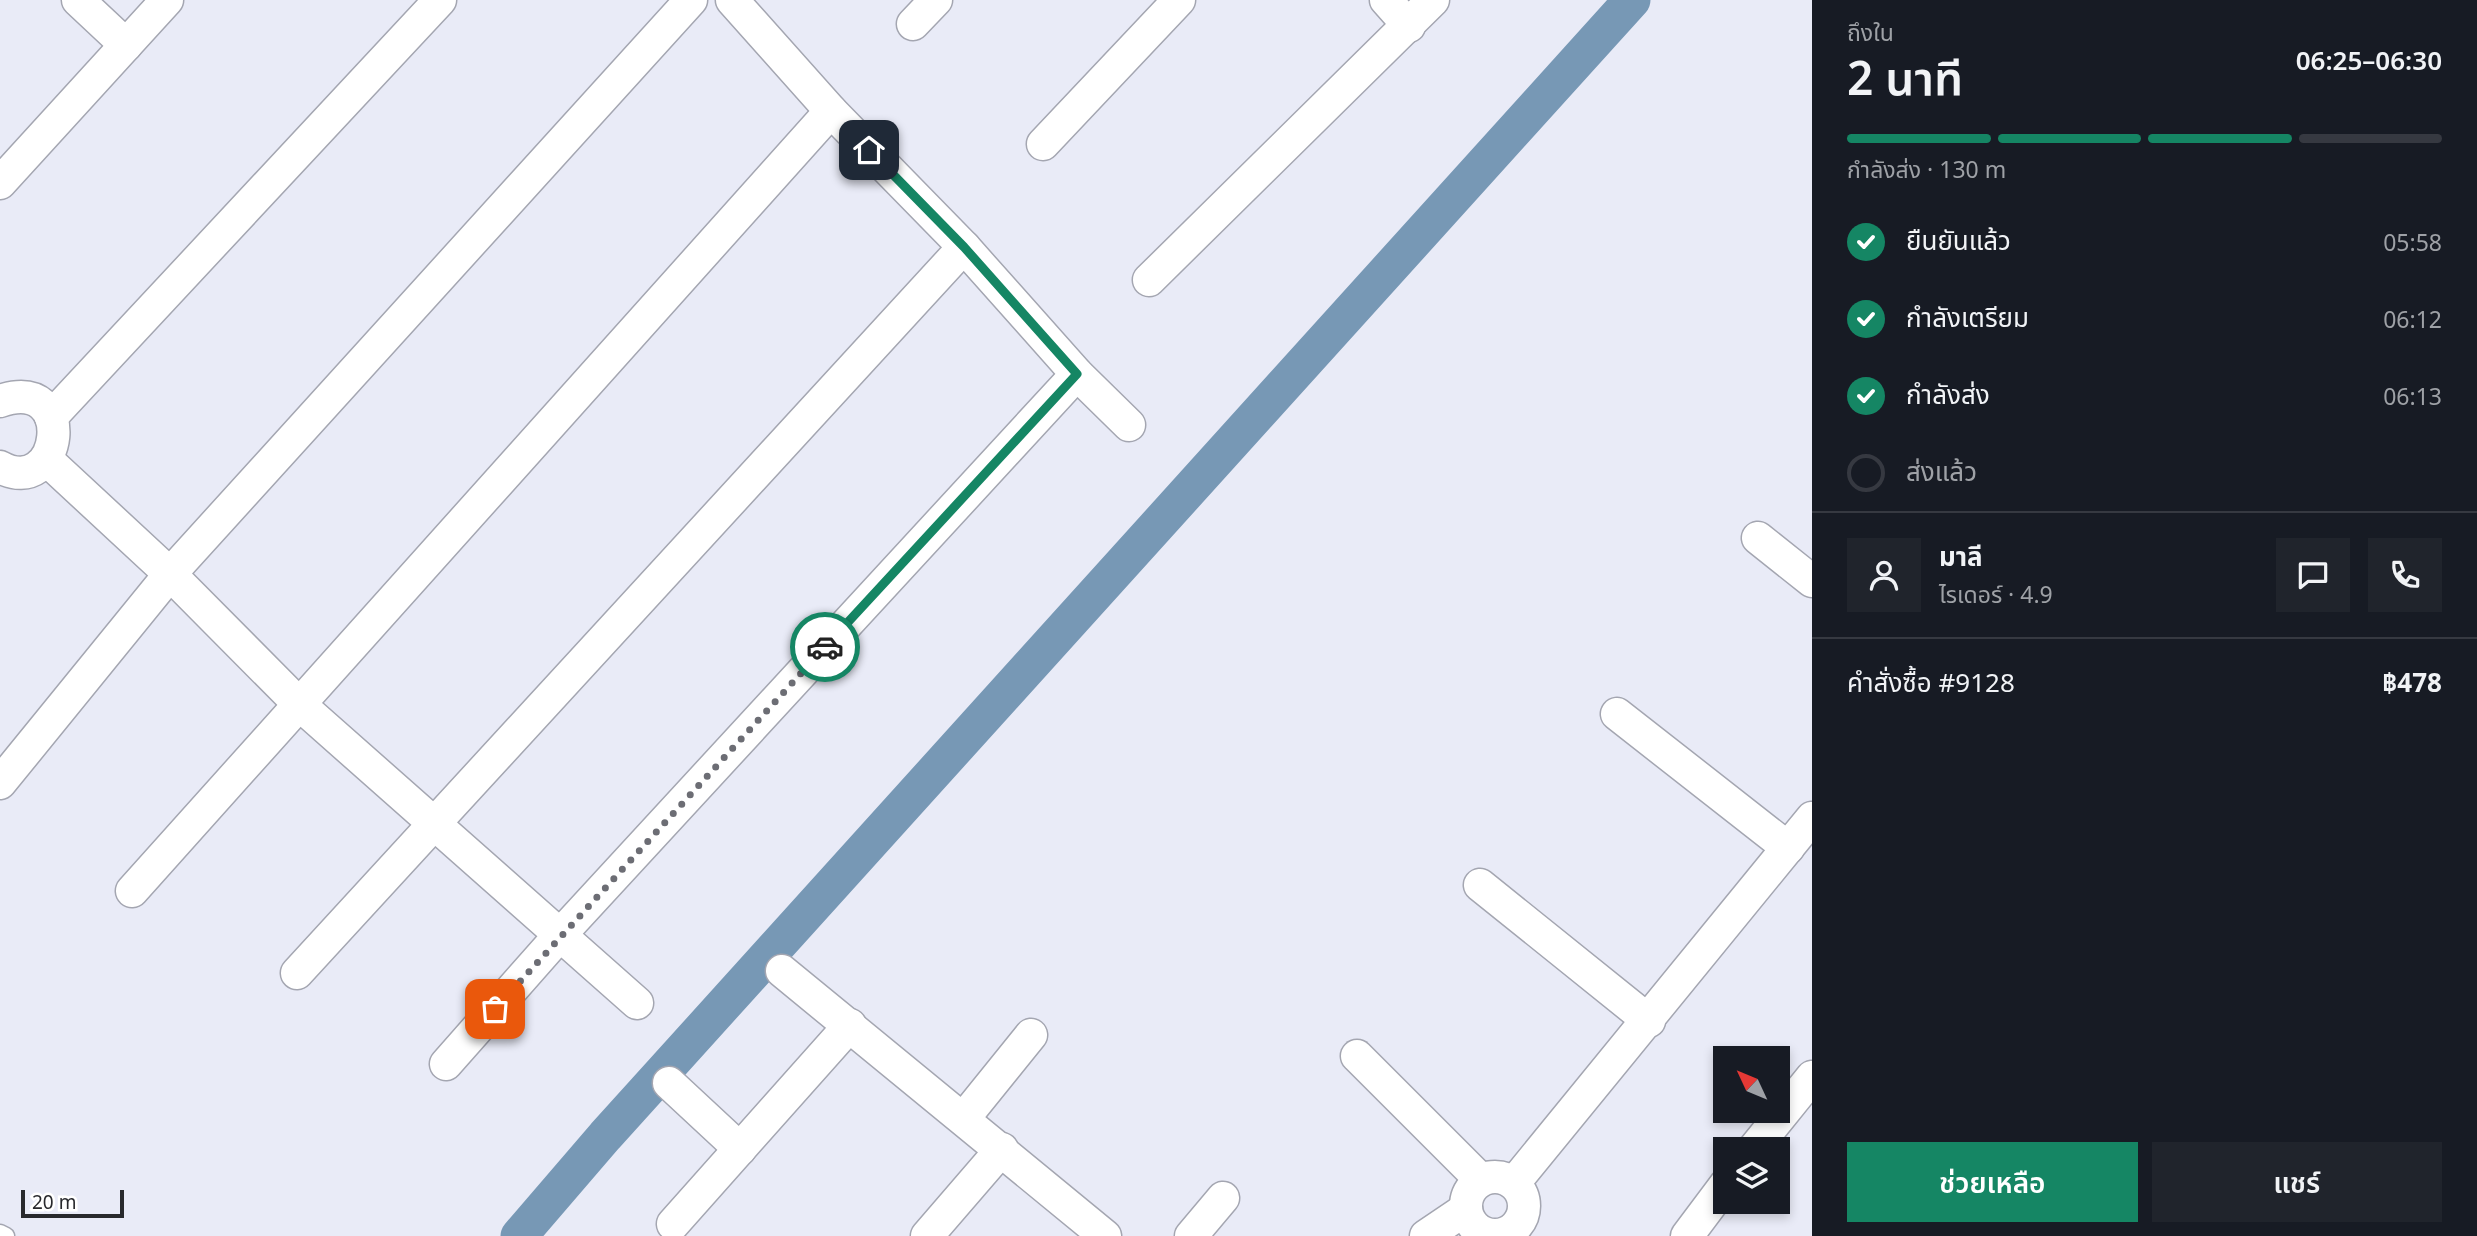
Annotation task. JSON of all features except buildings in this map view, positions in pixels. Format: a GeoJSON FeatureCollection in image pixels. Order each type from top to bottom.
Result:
{"type":"FeatureCollection","features":[{"type":"Feature","properties":{"kind":"street"},"geometry":{"type":"LineString","coordinates":[[78,0],[126,46]]}},
{"type":"Feature","properties":{"kind":"street"},"geometry":{"type":"LineString","coordinates":[[0,183],[167,0]]}},
{"type":"Feature","properties":{"kind":"street"},"geometry":{"type":"LineString","coordinates":[[51,417],[440,0]]}},
{"type":"Feature","properties":{"kind":"street"},"geometry":{"type":"LineString","coordinates":[[0,783],[170,575],[691,0]]}},
{"type":"Feature","properties":{"kind":"street"},"geometry":{"type":"LineString","coordinates":[[732,0],[831,111],[964,247],[1077,374],[1129,425]]}},
{"type":"Feature","properties":{"kind":"street"},"geometry":{"type":"LineString","coordinates":[[913,24],[936,0]]}},
{"type":"Feature","properties":{"kind":"street"},"geometry":{"type":"LineString","coordinates":[[1043,144],[1179,0]]}},
{"type":"Feature","properties":{"kind":"street"},"geometry":{"type":"LineString","coordinates":[[1386,0],[1409,26]]}},
{"type":"Feature","properties":{"kind":"street"},"geometry":{"type":"LineString","coordinates":[[1149,280],[1433,0]]}},
{"type":"Feature","properties":{"kind":"street"},"geometry":{"type":"LineString","coordinates":[[132,891],[831,111]]}},
{"type":"Feature","properties":{"kind":"street"},"geometry":{"type":"LineString","coordinates":[[297,974],[964,247]]}},
{"type":"Feature","properties":{"kind":"street"},"geometry":{"type":"LineString","coordinates":[[446,1064],[559,936],[1077,374]]}},
{"type":"Feature","properties":{"kind":"street"},"geometry":{"type":"LineString","coordinates":[[0,401],[15,396],[29,398],[43,405],[51,417],[54,439],[46,459],[34,468],[20,472],[2,471]]}},
{"type":"Feature","properties":{"kind":"street"},"geometry":{"type":"LineString","coordinates":[[46,459],[170,575],[299,704],[637,1003]]}},
{"type":"Feature","properties":{"kind":"street"},"geometry":{"type":"LineString","coordinates":[[1758,538],[1812,581]]}},
{"type":"Feature","properties":{"kind":"street"},"geometry":{"type":"LineString","coordinates":[[1617,714],[1788,848]]}},
{"type":"Feature","properties":{"kind":"street"},"geometry":{"type":"LineString","coordinates":[[1514,1183],[1649,1021],[1812,818]]}},
{"type":"Feature","properties":{"kind":"street"},"geometry":{"type":"LineString","coordinates":[[1480,885],[1649,1021]]}},
{"type":"Feature","properties":{"kind":"street"},"geometry":{"type":"LineString","coordinates":[[782,971],[1105,1236]]}},
{"type":"Feature","properties":{"kind":"street"},"geometry":{"type":"LineString","coordinates":[[673,1224],[850,1026]]}},
{"type":"Feature","properties":{"kind":"street"},"geometry":{"type":"LineString","coordinates":[[964,1118],[1031,1035]]}},
{"type":"Feature","properties":{"kind":"street"},"geometry":{"type":"LineString","coordinates":[[1357,1056],[1481,1180]]}},
{"type":"Feature","properties":{"kind":"street"},"geometry":{"type":"LineString","coordinates":[[1764,1137],[1812,1077]]}},
{"type":"Feature","properties":{"kind":"street"},"geometry":{"type":"LineString","coordinates":[[669,1083],[740,1149]]}},
{"type":"Feature","properties":{"kind":"street"},"geometry":{"type":"LineString","coordinates":[[927,1236],[1002,1149]]}},
{"type":"Feature","properties":{"kind":"street"},"geometry":{"type":"LineString","coordinates":[[1493,1177],[1514,1183],[1524,1203],[1523,1214],[1508,1232],[1486,1233],[1469,1219],[1466,1209],[1472,1187],[1481,1180],[1493,1177]]}},
{"type":"Feature","properties":{"kind":"street"},"geometry":{"type":"LineString","coordinates":[[1191,1236],[1223,1198]]}},
{"type":"Feature","properties":{"kind":"street"},"geometry":{"type":"LineString","coordinates":[[1688,1236],[1713,1202]]}},
{"type":"Feature","properties":{"kind":"street"},"geometry":{"type":"LineString","coordinates":[[1426,1236],[1466,1209]]}},
{"type":"Feature","properties":{"kind":"lane"},"geometry":{"type":"LineString","coordinates":[[0,1233],[6,1236]]}},
{"type":"Feature","properties":{"kind":"waterway"},"geometry":{"type":"LineString","coordinates":[[519,1236],[605,1136],[1632,0]]}},
{"type":"Feature","properties":{"kind":"way so far"},"geometry":{"type":"LineString","coordinates":[[495,1009],[825,647]]}},
{"type":"Feature","properties":{"kind":"route"},"geometry":{"type":"LineString","coordinates":[[825,647],[1077,374],[964,247],[869,150]]}}]}
